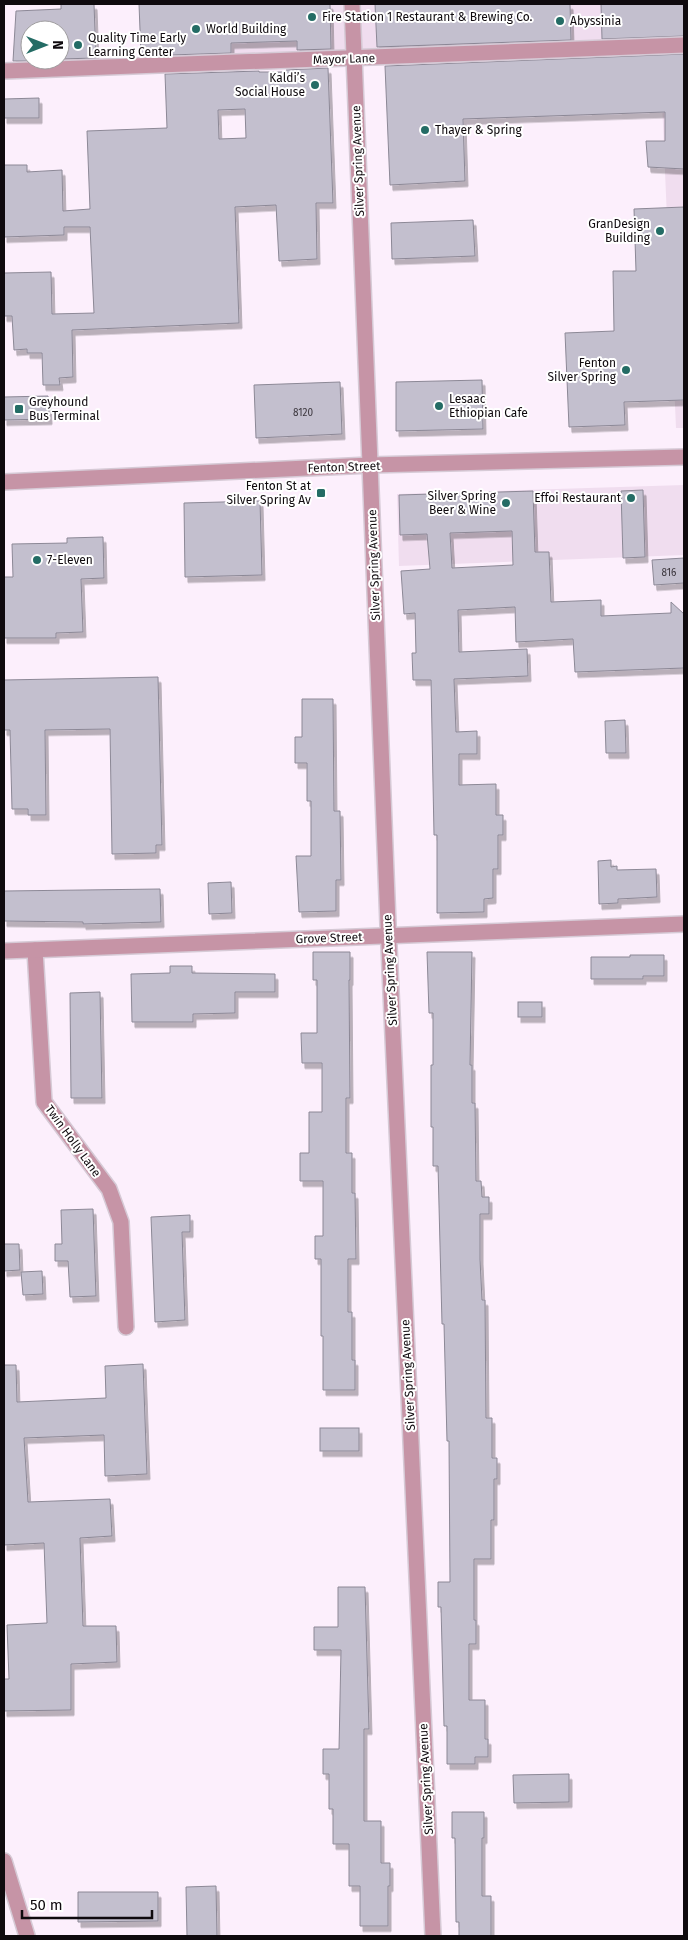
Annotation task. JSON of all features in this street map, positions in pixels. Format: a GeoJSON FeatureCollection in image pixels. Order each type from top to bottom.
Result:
{"type":"FeatureCollection","features":[{"type":"Feature","properties":{"kind":"street","name":"Silver Spring Avenue"},"geometry":{"type":"LineString","coordinates":[[352,4],[389,936],[433,1936]]}},
{"type":"Feature","properties":{"kind":"street","name":"Mayor Lane"},"geometry":{"type":"LineString","coordinates":[[4,72],[684,45]]}},
{"type":"Feature","properties":{"kind":"street","name":"Fenton Street"},"geometry":{"type":"LineString","coordinates":[[4,482],[370,466],[684,457]]}},
{"type":"Feature","properties":{"kind":"street","name":"Grove Street"},"geometry":{"type":"LineString","coordinates":[[4,951],[684,924]]}},
{"type":"Feature","properties":{"kind":"street","name":"Twin Holly Lane"},"geometry":{"type":"LineString","coordinates":[[36,950],[44,1102],[109,1190],[121,1222],[126,1327]]}},
{"type":"Feature","properties":{"kind":"street"},"geometry":{"type":"LineString","coordinates":[[4,1861],[23,1933]]}},
{"type":"Feature","properties":{"kind":"shaded area"},"geometry":{"type":"Polygon","coordinates":[[[214,4],[684,4],[684,428],[676,428],[660,55],[217,61],[214,4]]]}},
{"type":"Feature","properties":{"kind":"shaded area"},"geometry":{"type":"Polygon","coordinates":[[[684,485],[684,555],[399,566],[397,494],[684,485]]]}},
{"type":"Feature","properties":{"kind":"building","name":"Quality Time Early Learning Center"},"geometry":{"type":"Polygon","coordinates":[[[61,4],[94,4],[96,58],[70,59],[70,20],[20,20],[20,61],[13,61],[16,11],[61,9],[61,4]]]}},
{"type":"Feature","properties":{"kind":"building"},"geometry":{"type":"Polygon","coordinates":[[[139,4],[330,4],[331,49],[297,50],[297,41],[231,43],[231,53],[141,56],[139,4]]]}},
{"type":"Feature","properties":{"kind":"building"},"geometry":{"type":"Polygon","coordinates":[[[375,4],[570,4],[571,40],[377,47],[375,4]]]}},
{"type":"Feature","properties":{"kind":"building"},"geometry":{"type":"Polygon","coordinates":[[[601,4],[684,4],[684,36],[602,39],[601,4]]]}},
{"type":"Feature","properties":{"kind":"building","name":"Thayer & Spring"},"geometry":{"type":"Polygon","coordinates":[[[684,54],[684,169],[648,167],[646,141],[665,141],[665,112],[463,119],[465,181],[390,185],[385,66],[684,54]]]}},
{"type":"Feature","properties":{"kind":"building"},"geometry":{"type":"Polygon","coordinates":[[[328,68],[333,203],[316,203],[317,259],[279,261],[276,205],[235,207],[239,323],[72,330],[73,377],[59,378],[60,385],[43,385],[42,353],[27,353],[27,349],[14,350],[12,316],[4,316],[4,273],[51,272],[52,314],[94,313],[90,227],[64,227],[64,235],[4,237],[4,165],[27,165],[27,172],[62,170],[63,211],[90,209],[87,131],[167,128],[165,74],[286,72],[286,70],[328,68]],[[245,109],[218,110],[219,139],[246,138],[245,109]]]}},
{"type":"Feature","properties":{"kind":"building"},"geometry":{"type":"Polygon","coordinates":[[[39,98],[39,118],[4,118],[4,99],[39,98]]]}},
{"type":"Feature","properties":{"kind":"building"},"geometry":{"type":"Polygon","coordinates":[[[684,207],[684,400],[624,402],[625,425],[569,427],[565,333],[614,331],[613,271],[636,271],[634,209],[684,207]]]}},
{"type":"Feature","properties":{"kind":"building"},"geometry":{"type":"Polygon","coordinates":[[[473,220],[475,256],[392,259],[391,223],[473,220]]]}},
{"type":"Feature","properties":{"kind":"building","name":"Lesaac Ethiopian Cafe"},"geometry":{"type":"Polygon","coordinates":[[[482,380],[483,429],[396,431],[396,382],[482,380]]]}},
{"type":"Feature","properties":{"kind":"building"},"geometry":{"type":"Polygon","coordinates":[[[340,382],[342,434],[256,438],[254,385],[340,382]]]}},
{"type":"Feature","properties":{"kind":"building"},"geometry":{"type":"Polygon","coordinates":[[[48,396],[49,419],[4,420],[4,397],[48,396]]]}},
{"type":"Feature","properties":{"kind":"building"},"geometry":{"type":"Polygon","coordinates":[[[643,490],[645,557],[623,558],[621,491],[643,490]]]}},
{"type":"Feature","properties":{"kind":"building"},"geometry":{"type":"Polygon","coordinates":[[[533,491],[535,552],[549,552],[551,602],[601,600],[601,616],[671,613],[671,602],[684,614],[684,668],[575,672],[573,639],[516,642],[515,607],[458,610],[459,652],[527,649],[528,676],[454,679],[456,732],[477,731],[477,754],[459,754],[459,785],[496,784],[496,815],[503,815],[503,835],[498,835],[498,869],[493,869],[493,898],[484,899],[484,912],[437,913],[437,835],[434,835],[431,680],[413,680],[412,653],[416,653],[415,613],[404,614],[401,571],[430,569],[427,534],[400,535],[399,495],[533,491]],[[512,531],[450,533],[452,568],[513,565],[512,531]]]}},
{"type":"Feature","properties":{"kind":"building"},"geometry":{"type":"Polygon","coordinates":[[[260,501],[262,575],[185,577],[184,503],[260,501]]]}},
{"type":"Feature","properties":{"kind":"building"},"geometry":{"type":"Polygon","coordinates":[[[103,537],[104,578],[81,579],[83,632],[56,633],[56,638],[4,638],[4,577],[13,577],[12,544],[67,543],[67,538],[103,537]]]}},
{"type":"Feature","properties":{"kind":"building"},"geometry":{"type":"Polygon","coordinates":[[[684,558],[684,583],[654,585],[652,560],[684,558]]]}},
{"type":"Feature","properties":{"kind":"building"},"geometry":{"type":"Polygon","coordinates":[[[158,677],[162,845],[156,845],[156,853],[112,854],[110,729],[45,730],[46,815],[28,815],[28,809],[12,809],[10,730],[4,730],[4,680],[158,677]]]}},
{"type":"Feature","properties":{"kind":"building"},"geometry":{"type":"Polygon","coordinates":[[[302,699],[333,699],[334,811],[340,811],[341,880],[336,880],[336,911],[299,912],[296,856],[311,856],[311,801],[307,801],[307,763],[295,763],[295,737],[302,737],[302,699]]]}},
{"type":"Feature","properties":{"kind":"building"},"geometry":{"type":"Polygon","coordinates":[[[625,720],[626,753],[606,753],[605,721],[625,720]]]}},
{"type":"Feature","properties":{"kind":"building"},"geometry":{"type":"Polygon","coordinates":[[[611,860],[611,867],[617,866],[617,870],[656,869],[657,897],[618,899],[618,903],[599,904],[598,861],[611,860]]]}},
{"type":"Feature","properties":{"kind":"building"},"geometry":{"type":"Polygon","coordinates":[[[231,882],[232,913],[209,914],[208,883],[231,882]]]}},
{"type":"Feature","properties":{"kind":"building"},"geometry":{"type":"Polygon","coordinates":[[[160,889],[161,922],[83,924],[83,922],[4,921],[4,891],[160,889]]]}},
{"type":"Feature","properties":{"kind":"building"},"geometry":{"type":"Polygon","coordinates":[[[313,952],[350,952],[350,1098],[346,1098],[346,1153],[352,1153],[352,1193],[355,1193],[356,1259],[348,1259],[348,1312],[352,1312],[352,1360],[355,1360],[355,1390],[323,1390],[321,1259],[315,1259],[315,1236],[323,1236],[323,1181],[300,1181],[300,1153],[309,1153],[309,1112],[322,1112],[322,1063],[302,1063],[301,1033],[317,1033],[317,980],[313,980],[313,952]]]}},
{"type":"Feature","properties":{"kind":"building"},"geometry":{"type":"Polygon","coordinates":[[[427,952],[472,952],[470,1065],[472,1065],[472,1103],[475,1103],[476,1181],[481,1181],[482,1197],[489,1197],[489,1214],[480,1214],[480,1259],[482,1300],[485,1300],[486,1418],[492,1418],[492,1458],[497,1458],[497,1479],[494,1479],[494,1520],[491,1520],[491,1559],[474,1559],[476,1644],[469,1644],[469,1700],[485,1700],[485,1739],[488,1739],[488,1757],[475,1757],[475,1764],[447,1764],[447,1726],[444,1726],[441,1607],[438,1607],[438,1582],[450,1582],[449,1441],[447,1441],[444,1324],[442,1324],[438,1166],[433,1166],[433,1127],[431,1127],[433,1013],[429,1013],[427,952]]]}},
{"type":"Feature","properties":{"kind":"building"},"geometry":{"type":"Polygon","coordinates":[[[630,955],[664,955],[664,976],[643,976],[643,979],[591,979],[591,957],[630,957],[630,955]]]}},
{"type":"Feature","properties":{"kind":"building"},"geometry":{"type":"Polygon","coordinates":[[[170,966],[192,966],[192,973],[275,974],[275,992],[235,992],[235,1013],[193,1014],[193,1022],[132,1022],[131,974],[170,973],[170,966]]]}},
{"type":"Feature","properties":{"kind":"building"},"geometry":{"type":"Polygon","coordinates":[[[100,992],[102,1098],[71,1098],[70,993],[100,992]]]}},
{"type":"Feature","properties":{"kind":"building"},"geometry":{"type":"Polygon","coordinates":[[[518,1002],[542,1002],[542,1017],[518,1017],[518,1002]]]}},
{"type":"Feature","properties":{"kind":"building"},"geometry":{"type":"Polygon","coordinates":[[[93,1209],[96,1296],[70,1297],[68,1261],[55,1261],[55,1244],[62,1244],[61,1210],[93,1209]]]}},
{"type":"Feature","properties":{"kind":"building"},"geometry":{"type":"Polygon","coordinates":[[[190,1215],[190,1232],[182,1232],[185,1320],[155,1322],[151,1217],[190,1215]]]}},
{"type":"Feature","properties":{"kind":"building"},"geometry":{"type":"Polygon","coordinates":[[[4,1244],[19,1244],[20,1270],[4,1271],[4,1244]]]}},
{"type":"Feature","properties":{"kind":"building"},"geometry":{"type":"Polygon","coordinates":[[[42,1271],[43,1294],[23,1295],[21,1272],[42,1271]]]}},
{"type":"Feature","properties":{"kind":"building"},"geometry":{"type":"Polygon","coordinates":[[[143,1364],[147,1474],[105,1476],[104,1435],[24,1438],[28,1502],[110,1499],[112,1536],[80,1538],[83,1626],[116,1626],[117,1662],[71,1664],[71,1710],[4,1711],[4,1679],[9,1679],[7,1625],[47,1623],[44,1543],[4,1545],[4,1365],[16,1365],[17,1402],[106,1398],[105,1366],[143,1364]]]}},
{"type":"Feature","properties":{"kind":"building"},"geometry":{"type":"Polygon","coordinates":[[[320,1428],[359,1428],[359,1451],[320,1451],[320,1428]]]}},
{"type":"Feature","properties":{"kind":"building"},"geometry":{"type":"Polygon","coordinates":[[[338,1587],[365,1587],[369,1729],[364,1729],[364,1821],[381,1821],[381,1863],[390,1863],[388,1926],[360,1926],[360,1886],[349,1886],[349,1844],[333,1844],[333,1809],[329,1809],[329,1774],[323,1774],[323,1749],[339,1749],[341,1650],[314,1650],[314,1627],[338,1627],[338,1587]]]}},
{"type":"Feature","properties":{"kind":"building"},"geometry":{"type":"Polygon","coordinates":[[[569,1774],[569,1802],[514,1803],[513,1775],[569,1774]]]}},
{"type":"Feature","properties":{"kind":"building"},"geometry":{"type":"Polygon","coordinates":[[[452,1812],[484,1812],[482,1896],[491,1896],[491,1936],[459,1936],[459,1922],[456,1922],[455,1838],[452,1838],[452,1812]]]}},
{"type":"Feature","properties":{"kind":"building"},"geometry":{"type":"Polygon","coordinates":[[[216,1886],[217,1936],[187,1936],[186,1887],[216,1886]]]}},
{"type":"Feature","properties":{"kind":"building"},"geometry":{"type":"Polygon","coordinates":[[[78,1892],[158,1892],[158,1921],[78,1922],[78,1892]]]}},
{"type":"Feature","properties":{"kind":"place","name":"Fire Station 1 Restaurant & Brewing Co."},"geometry":{"type":"Point","coordinates":[312,17]}},
{"type":"Feature","properties":{"kind":"place","name":"Abyssinia"},"geometry":{"type":"Point","coordinates":[560,21]}},
{"type":"Feature","properties":{"kind":"place","name":"World Building"},"geometry":{"type":"Point","coordinates":[196,29]}},
{"type":"Feature","properties":{"kind":"place","name":"Quality Time Early Learning Center"},"geometry":{"type":"Point","coordinates":[78,45]}},
{"type":"Feature","properties":{"kind":"place","name":"Kaldi’s Social House"},"geometry":{"type":"Point","coordinates":[315,85]}},
{"type":"Feature","properties":{"kind":"place","name":"Thayer & Spring"},"geometry":{"type":"Point","coordinates":[425,130]}},
{"type":"Feature","properties":{"kind":"place","name":"GranDesign Building"},"geometry":{"type":"Point","coordinates":[660,231]}},
{"type":"Feature","properties":{"kind":"place","name":"Fenton Silver Spring"},"geometry":{"type":"Point","coordinates":[626,370]}},
{"type":"Feature","properties":{"kind":"place","name":"Lesaac Ethiopian Cafe"},"geometry":{"type":"Point","coordinates":[439,406]}},
{"type":"Feature","properties":{"kind":"place","name":"Greyhound Bus Terminal"},"geometry":{"type":"Point","coordinates":[19,409]}},
{"type":"Feature","properties":{"kind":"place","name":"Fenton St at Silver Spring Av"},"geometry":{"type":"Point","coordinates":[321,493]}},
{"type":"Feature","properties":{"kind":"place","name":"Effoi Restaurant"},"geometry":{"type":"Point","coordinates":[631,498]}},
{"type":"Feature","properties":{"kind":"place","name":"Silver Spring Beer & Wine"},"geometry":{"type":"Point","coordinates":[506,503]}},
{"type":"Feature","properties":{"kind":"place","name":"7-Eleven"},"geometry":{"type":"Point","coordinates":[37,560]}}]}
